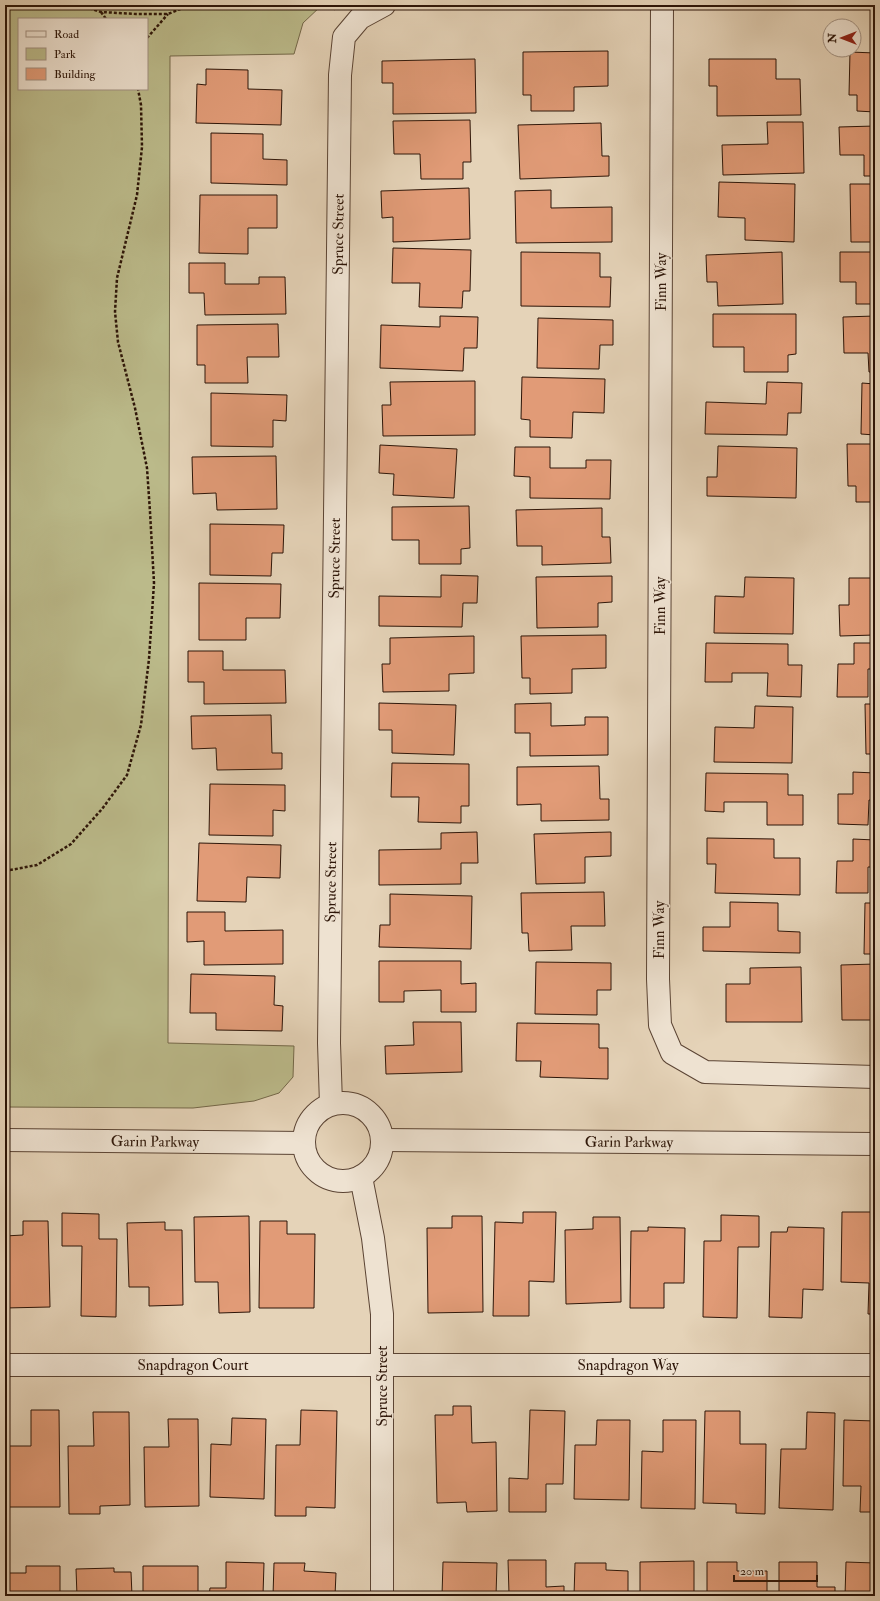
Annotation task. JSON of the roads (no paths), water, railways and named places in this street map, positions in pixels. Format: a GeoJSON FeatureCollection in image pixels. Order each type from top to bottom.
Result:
{"type":"FeatureCollection","features":[{"type":"Feature","properties":{"kind":"street","name":"Spruce Street"},"geometry":{"type":"LineString","coordinates":[[331,1104],[329,1043],[340,75],[344,37],[360,18],[384,5]]}},
{"type":"Feature","properties":{"kind":"street","name":"Finn Way"},"geometry":{"type":"LineString","coordinates":[[662,5],[658,979],[660,1025],[672,1052],[705,1072],[875,1077]]}},
{"type":"Feature","properties":{"kind":"street"},"geometry":{"type":"LineString","coordinates":[[344,1102],[356,1104],[367,1110],[379,1126],[383,1140],[382,1149],[376,1164],[361,1177],[345,1181],[330,1179],[313,1167],[304,1150],[304,1136],[310,1121],[315,1114],[331,1104],[344,1102]]}},
{"type":"Feature","properties":{"kind":"street","name":"Garin Parkway"},"geometry":{"type":"LineString","coordinates":[[5,1140],[304,1143]]}},
{"type":"Feature","properties":{"kind":"street","name":"Garin Parkway"},"geometry":{"type":"LineString","coordinates":[[383,1140],[875,1144]]}},
{"type":"Feature","properties":{"kind":"street","name":"Spruce Street"},"geometry":{"type":"LineString","coordinates":[[361,1177],[373,1238],[381,1306],[382,1596]]}},
{"type":"Feature","properties":{"kind":"street","name":"Snapdragon Way"},"geometry":{"type":"LineString","coordinates":[[382,1364],[875,1364]]}},
{"type":"Feature","properties":{"kind":"street","name":"Snapdragon Court"},"geometry":{"type":"LineString","coordinates":[[5,1365],[382,1364]]}}]}
